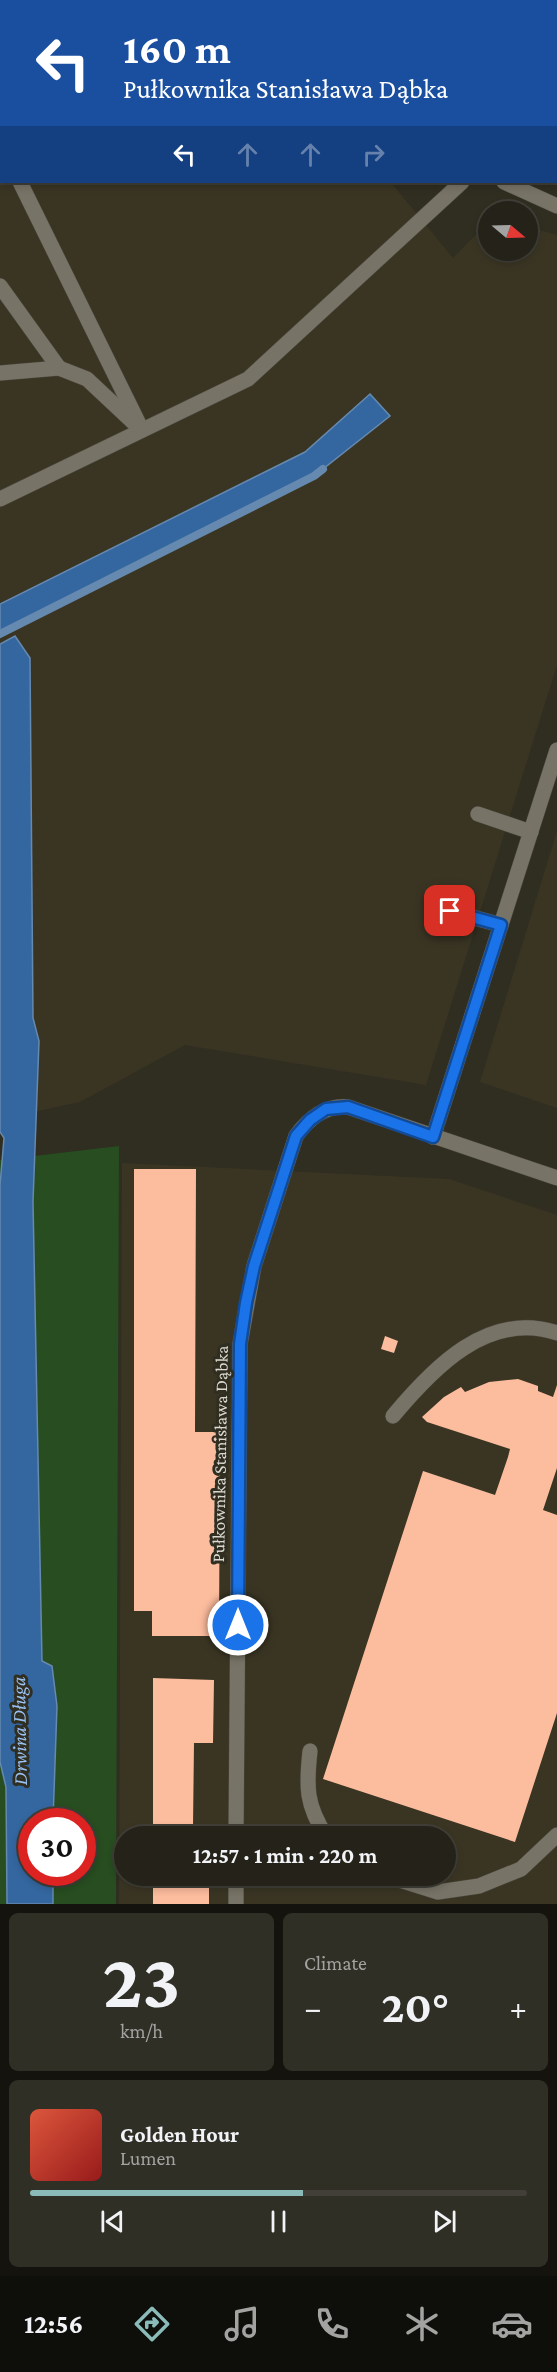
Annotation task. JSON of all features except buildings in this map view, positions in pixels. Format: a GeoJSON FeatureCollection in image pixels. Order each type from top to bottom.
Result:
{"type":"FeatureCollection","features":[{"type":"Feature","properties":{"kind":"street"},"geometry":{"type":"LineString","coordinates":[[20,183],[142,430]]}},
{"type":"Feature","properties":{"kind":"street"},"geometry":{"type":"LineString","coordinates":[[0,499],[248,379],[461,183]]}},
{"type":"Feature","properties":{"kind":"street"},"geometry":{"type":"LineString","coordinates":[[506,183],[557,206]]}},
{"type":"Feature","properties":{"kind":"street"},"geometry":{"type":"LineString","coordinates":[[0,286],[59,368]]}},
{"type":"Feature","properties":{"kind":"street"},"geometry":{"type":"LineString","coordinates":[[0,374],[59,368],[87,380],[142,430]]}},
{"type":"Feature","properties":{"kind":"street"},"geometry":{"type":"LineString","coordinates":[[433,1137],[557,750]]}},
{"type":"Feature","properties":{"kind":"street"},"geometry":{"type":"LineString","coordinates":[[478,814],[531,832]]}},
{"type":"Feature","properties":{"kind":"street"},"geometry":{"type":"LineString","coordinates":[[450,911],[501,925]]}},
{"type":"Feature","properties":{"kind":"street","name":"Pułkownika Stanisława Dąbka"},"geometry":{"type":"LineString","coordinates":[[236,1826],[240,1344],[254,1266],[291,1148],[302,1128],[318,1114],[337,1106],[348,1107],[557,1179]]}},
{"type":"Feature","properties":{"kind":"street"},"geometry":{"type":"LineString","coordinates":[[393,1416],[424,1379],[468,1343],[507,1328],[545,1329],[557,1333]]}},
{"type":"Feature","properties":{"kind":"street"},"geometry":{"type":"LineString","coordinates":[[310,1751],[306,1781],[313,1815],[320,1826]]}},
{"type":"Feature","properties":{"kind":"street"},"geometry":{"type":"LineString","coordinates":[[419,1886],[438,1892],[479,1886],[520,1869],[557,1835]]}},
{"type":"Feature","properties":{"kind":"street"},"geometry":{"type":"LineString","coordinates":[[236,1886],[236,1904]]}},
{"type":"Feature","properties":{"kind":"shaded area"},"geometry":{"type":"Polygon","coordinates":[[[0,183],[388,183],[394,186],[453,258],[478,232],[478,261],[538,261],[538,230],[557,235],[557,665],[426,1085],[185,1045],[80,1102],[0,1119],[0,183]]]}},
{"type":"Feature","properties":{"kind":"shaded area"},"geometry":{"type":"Polygon","coordinates":[[[557,831],[557,1108],[480,1082],[557,831]]]}},
{"type":"Feature","properties":{"kind":"shaded area"},"geometry":{"type":"Polygon","coordinates":[[[122,1163],[449,1179],[557,1215],[557,1904],[119,1904],[119,1886],[456,1886],[456,1826],[119,1826],[122,1163]]]}},
{"type":"Feature","properties":{"kind":"green space"},"geometry":{"type":"Polygon","coordinates":[[[119,1146],[116,1826],[114,1826],[116,1904],[0,1904],[0,1160],[119,1146]]]}},
{"type":"Feature","properties":{"kind":"water"},"geometry":{"type":"Polygon","coordinates":[[[370,394],[390,416],[314,476],[0,634],[0,604],[305,452],[370,394]]]}},
{"type":"Feature","properties":{"kind":"water","name":"Drwina Długa"},"geometry":{"type":"Polygon","coordinates":[[[15,636],[30,658],[33,1018],[39,1041],[33,1202],[42,1661],[52,1666],[57,1706],[53,1808],[18,1808],[18,1886],[53,1886],[53,1904],[7,1904],[6,1787],[0,1762],[0,1185],[4,1138],[0,1132],[0,644],[15,636]]]}},
{"type":"Feature","properties":{"kind":"waterway"},"geometry":{"type":"LineString","coordinates":[[0,634],[314,476],[323,469]]}},
{"type":"Feature","properties":{"kind":"route"},"geometry":{"type":"LineString","coordinates":[[238,1625],[240,1344],[254,1266],[296,1136],[318,1114],[337,1106],[348,1107],[433,1137],[501,925],[450,911]]}}]}
